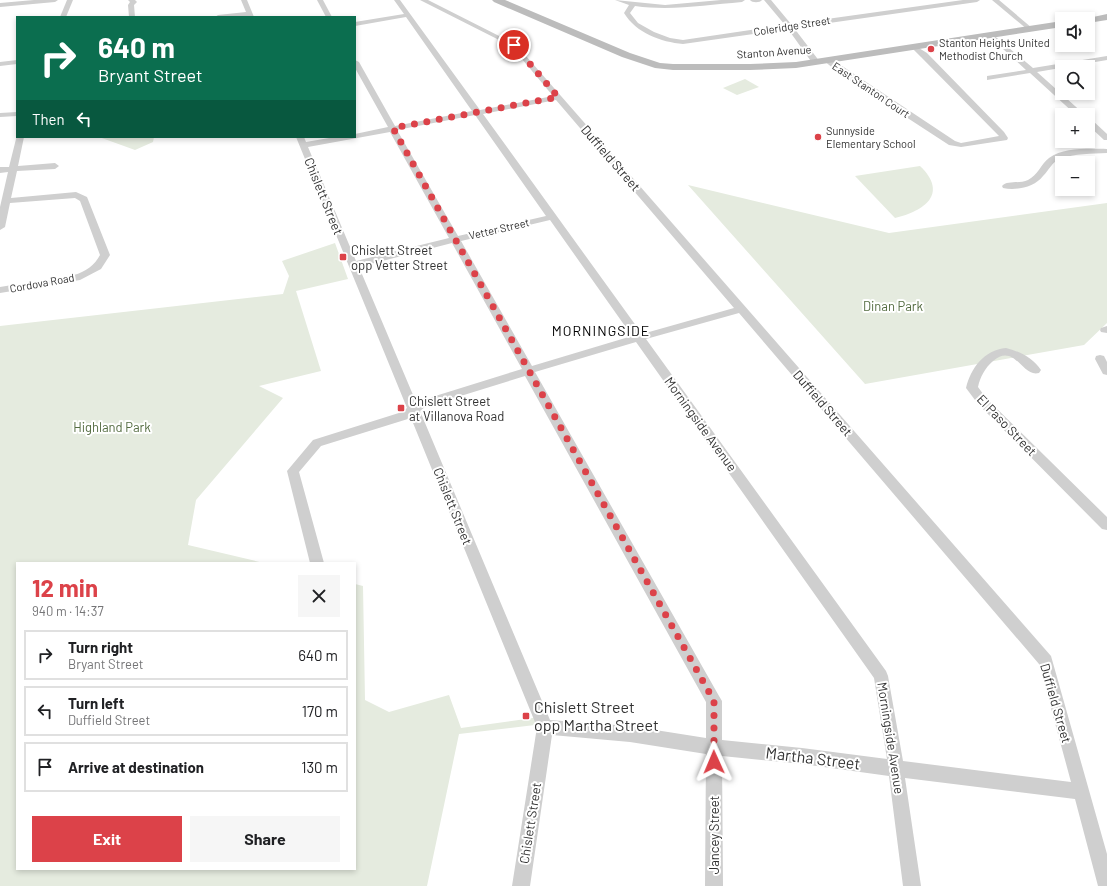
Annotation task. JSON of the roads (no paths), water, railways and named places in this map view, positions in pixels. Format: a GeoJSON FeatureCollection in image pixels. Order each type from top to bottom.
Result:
{"type":"FeatureCollection","features":[{"type":"Feature","properties":{"kind":"street"},"geometry":{"type":"LineString","coordinates":[[0,4],[55,0]]}},
{"type":"Feature","properties":{"kind":"street"},"geometry":{"type":"LineString","coordinates":[[63,16],[70,0]]}},
{"type":"Feature","properties":{"kind":"street"},"geometry":{"type":"LineString","coordinates":[[131,0],[134,2],[131,5],[132,16]]}},
{"type":"Feature","properties":{"kind":"street"},"geometry":{"type":"LineString","coordinates":[[244,0],[250,16]]}},
{"type":"Feature","properties":{"kind":"street"},"geometry":{"type":"LineString","coordinates":[[320,0],[328,16]]}},
{"type":"Feature","properties":{"kind":"street","name":"Morningside Avenue"},"geometry":{"type":"LineString","coordinates":[[397,0],[881,676],[896,768],[912,886]]}},
{"type":"Feature","properties":{"kind":"street","name":"Duffield Street"},"geometry":{"type":"LineString","coordinates":[[423,0],[514,45],[1046,661],[1107,886]]}},
{"type":"Feature","properties":{"kind":"street","name":"Stanton Avenue"},"geometry":{"type":"LineString","coordinates":[[497,0],[626,55],[659,66],[750,67],[796,65],[1055,25]]}},
{"type":"Feature","properties":{"kind":"street"},"geometry":{"type":"LineString","coordinates":[[618,0],[633,4],[672,7],[742,0]]}},
{"type":"Feature","properties":{"kind":"street"},"geometry":{"type":"LineString","coordinates":[[753,0],[759,0]]}},
{"type":"Feature","properties":{"kind":"street","name":"East Stanton Court"},"geometry":{"type":"LineString","coordinates":[[767,0],[821,61],[843,72],[956,145],[1002,140],[1004,138],[935,66],[914,47]]}},
{"type":"Feature","properties":{"kind":"street","name":"Coleridge Street"},"geometry":{"type":"LineString","coordinates":[[633,4],[627,13],[634,24],[673,42],[977,0]]}},
{"type":"Feature","properties":{"kind":"street"},"geometry":{"type":"LineString","coordinates":[[995,0],[1030,29]]}},
{"type":"Feature","properties":{"kind":"street"},"geometry":{"type":"LineString","coordinates":[[356,24],[408,15]]}},
{"type":"Feature","properties":{"kind":"street"},"geometry":{"type":"LineString","coordinates":[[1095,19],[1107,17]]}},
{"type":"Feature","properties":{"kind":"street"},"geometry":{"type":"LineString","coordinates":[[991,35],[1073,108]]}},
{"type":"Feature","properties":{"kind":"street"},"geometry":{"type":"LineString","coordinates":[[990,78],[1103,58],[1107,65]]}},
{"type":"Feature","properties":{"kind":"street"},"geometry":{"type":"LineString","coordinates":[[0,64],[16,62]]}},
{"type":"Feature","properties":{"kind":"street","name":"Jancey Street"},"geometry":{"type":"LineString","coordinates":[[356,64],[714,701],[714,886]]}},
{"type":"Feature","properties":{"kind":"street"},"geometry":{"type":"LineString","coordinates":[[356,136],[558,97]]}},
{"type":"Feature","properties":{"kind":"street"},"geometry":{"type":"LineString","coordinates":[[0,115],[16,114]]}},
{"type":"Feature","properties":{"kind":"street"},"geometry":{"type":"LineString","coordinates":[[1095,127],[1107,138]]}},
{"type":"Feature","properties":{"kind":"street"},"geometry":{"type":"LineString","coordinates":[[0,227],[20,138]]}},
{"type":"Feature","properties":{"kind":"street"},"geometry":{"type":"LineString","coordinates":[[302,141],[337,138]]}},
{"type":"Feature","properties":{"kind":"street","name":"Chislett Street"},"geometry":{"type":"LineString","coordinates":[[302,141],[545,727],[520,886]]}},
{"type":"Feature","properties":{"kind":"street"},"geometry":{"type":"LineString","coordinates":[[1006,186],[1023,185],[1036,179],[1051,161],[1058,156],[1107,151]]}},
{"type":"Feature","properties":{"kind":"street"},"geometry":{"type":"LineString","coordinates":[[0,170],[54,166]]}},
{"type":"Feature","properties":{"kind":"street","name":"Cordova Road"},"geometry":{"type":"LineString","coordinates":[[0,290],[76,278],[98,267],[103,261],[105,255],[84,199],[76,195],[6,201]]}},
{"type":"Feature","properties":{"kind":"street","name":"Vetter Street"},"geometry":{"type":"LineString","coordinates":[[353,265],[552,217]]}},
{"type":"Feature","properties":{"kind":"street"},"geometry":{"type":"LineString","coordinates":[[317,562],[293,471],[317,443],[406,415],[421,404],[741,308]]}},
{"type":"Feature","properties":{"kind":"street","name":"El Paso Street"},"geometry":{"type":"LineString","coordinates":[[1035,370],[1014,354],[1002,350],[993,353],[980,368],[973,380],[972,388],[982,401],[1107,525]]}},
{"type":"Feature","properties":{"kind":"street"},"geometry":{"type":"LineString","coordinates":[[1100,359],[1107,371]]}},
{"type":"Feature","properties":{"kind":"street","name":"Martha Street"},"geometry":{"type":"LineString","coordinates":[[545,727],[630,734],[714,747],[1081,791]]}},
{"type":"Feature","properties":{"kind":"place","name":"Stanton Heights United Methodist Church"},"geometry":{"type":"Point","coordinates":[931,49]}},
{"type":"Feature","properties":{"kind":"place","name":"Sunnyside Elementary School"},"geometry":{"type":"Point","coordinates":[818,137]}},
{"type":"Feature","properties":{"kind":"place","name":"Chislett Street opp Vetter Street"},"geometry":{"type":"Point","coordinates":[343,257]}},
{"type":"Feature","properties":{"kind":"place","name":"Chislett Street at Villanova Road"},"geometry":{"type":"Point","coordinates":[401,408]}},
{"type":"Feature","properties":{"kind":"place","name":"Chislett Street opp Martha Street"},"geometry":{"type":"Point","coordinates":[526,716]}},
{"type":"Feature","properties":{"kind":"district","name":"MORNINGSIDE"},"geometry":{"type":"Point","coordinates":[601,331]}},
{"type":"Feature","properties":{"kind":"park label","name":"Dinan Park"},"geometry":{"type":"Point","coordinates":[893,306]}},
{"type":"Feature","properties":{"kind":"park label","name":"Highland Park"},"geometry":{"type":"Point","coordinates":[112,427]}}]}
